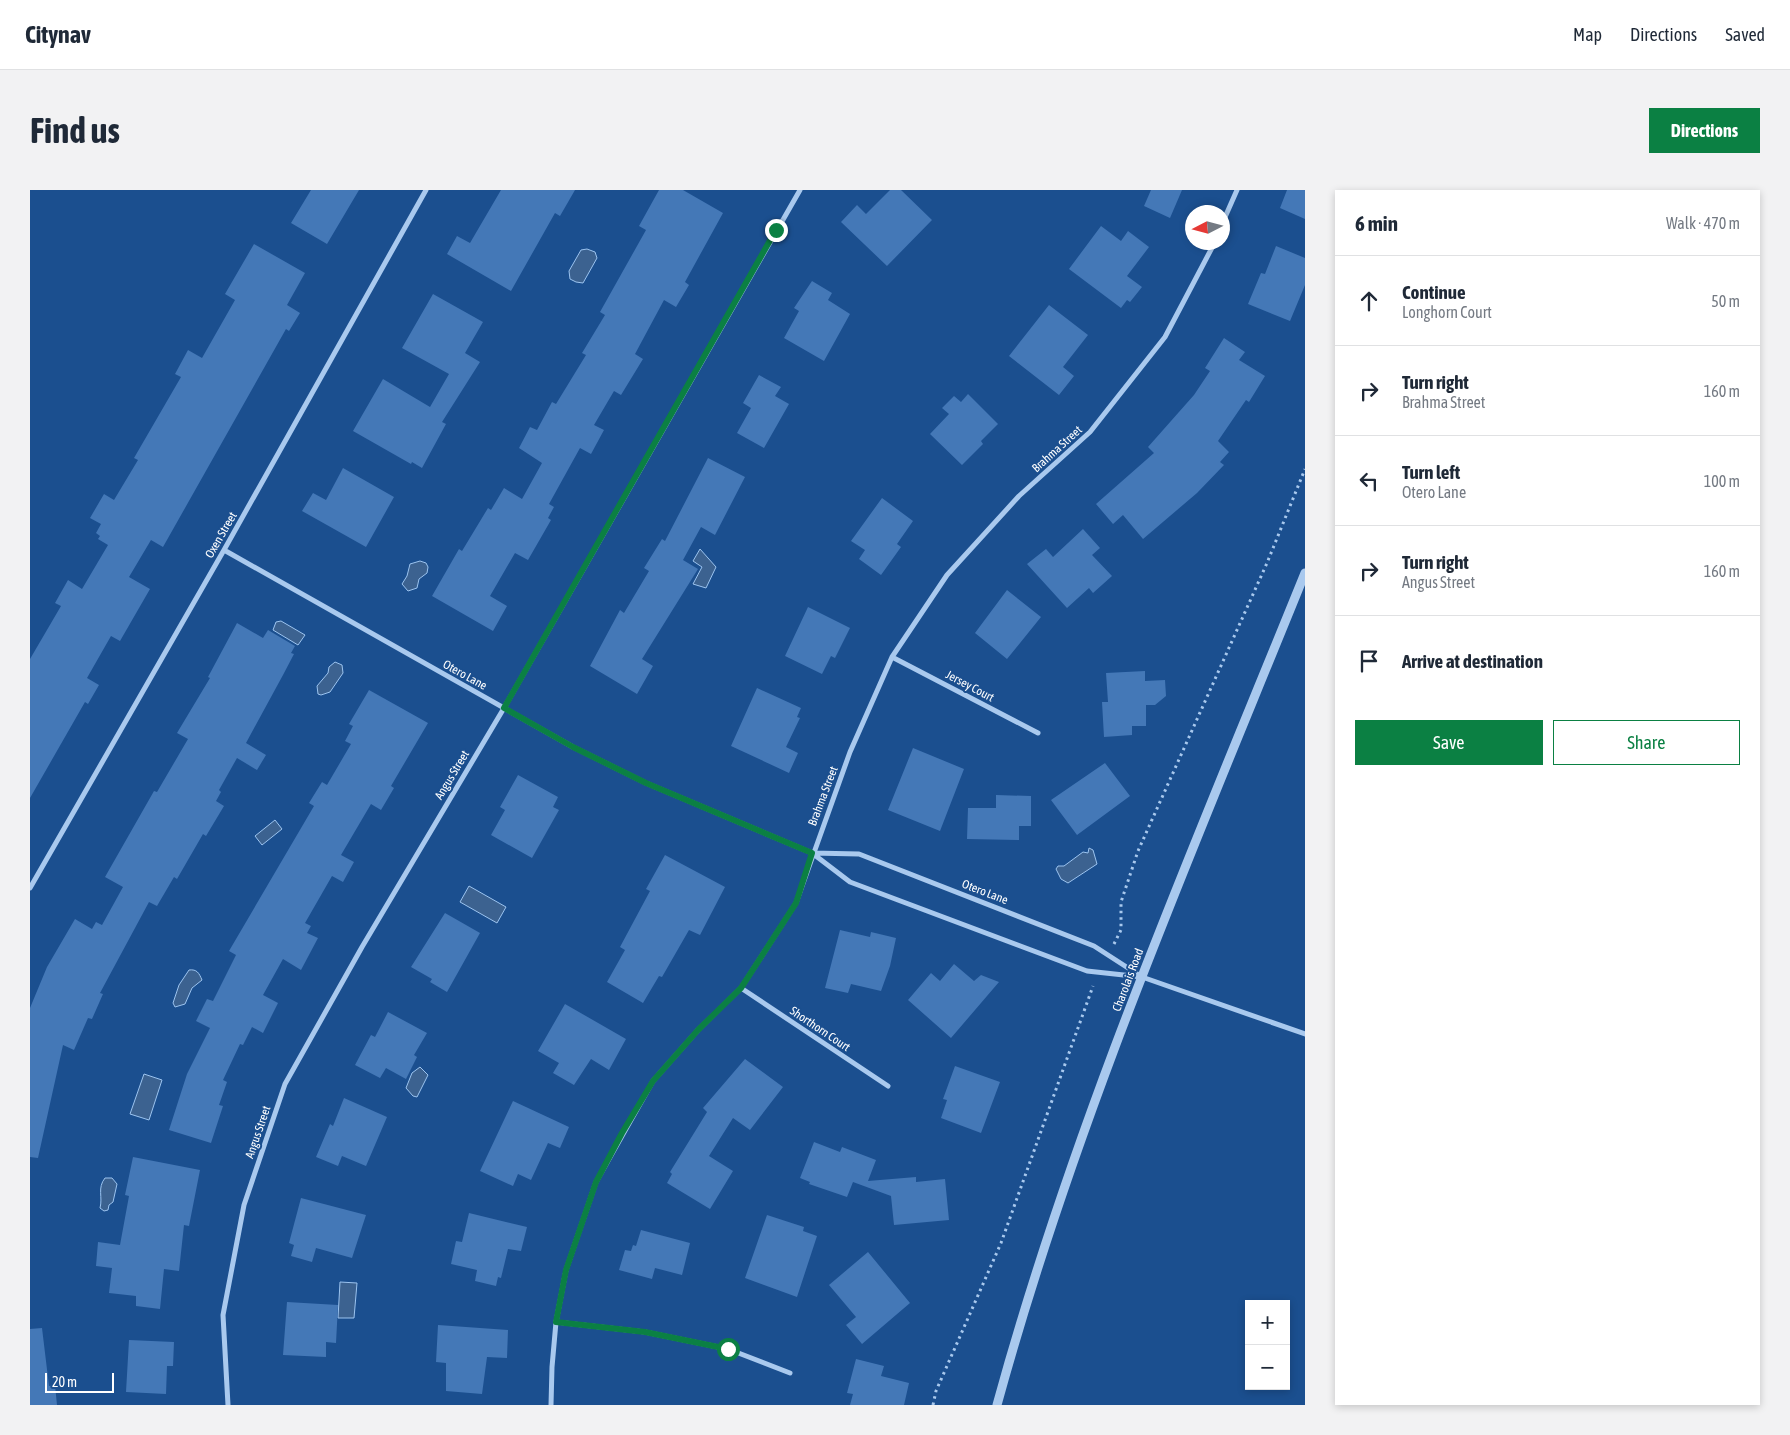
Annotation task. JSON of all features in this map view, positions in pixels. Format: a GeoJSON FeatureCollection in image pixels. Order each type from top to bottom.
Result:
{"type":"FeatureCollection","features":[{"type":"Feature","properties":{"kind":"street","name":"Oxen Street"},"geometry":{"type":"LineString","coordinates":[[30,888],[224,550],[426,190]]}},
{"type":"Feature","properties":{"kind":"street","name":"Angus Street"},"geometry":{"type":"LineString","coordinates":[[228,1405],[223,1315],[244,1206],[285,1084],[362,947],[504,708],[800,190]]}},
{"type":"Feature","properties":{"kind":"street"},"geometry":{"type":"LineString","coordinates":[[1230,206],[1237,190]]}},
{"type":"Feature","properties":{"kind":"street","name":"Brahma Street"},"geometry":{"type":"LineString","coordinates":[[551,1405],[556,1322],[566,1270],[596,1182],[653,1081],[698,1030],[741,988],[796,903],[812,853],[850,752],[892,657],[947,574],[1020,496],[1090,432],[1166,337],[1211,250]]}},
{"type":"Feature","properties":{"kind":"street","name":"Otero Lane"},"geometry":{"type":"LineString","coordinates":[[224,550],[573,747],[646,783],[812,853],[850,882],[1088,971],[1142,977],[1305,1034]]}},
{"type":"Feature","properties":{"kind":"street","name":"Charolais Road"},"geometry":{"type":"LineString","coordinates":[[997,1405],[1019,1324],[1081,1140],[1142,977],[1305,573]]}},
{"type":"Feature","properties":{"kind":"street","name":"Jersey Court"},"geometry":{"type":"LineString","coordinates":[[892,657],[1038,733]]}},
{"type":"Feature","properties":{"kind":"street","name":"Otero Lane"},"geometry":{"type":"LineString","coordinates":[[812,853],[859,854],[1094,946],[1142,977]]}},
{"type":"Feature","properties":{"kind":"street","name":"Shorthorn Court"},"geometry":{"type":"LineString","coordinates":[[741,988],[888,1086]]}},
{"type":"Feature","properties":{"kind":"street"},"geometry":{"type":"LineString","coordinates":[[556,1322],[645,1332],[728,1349],[790,1373]]}},
{"type":"Feature","properties":{"kind":"path"},"geometry":{"type":"LineString","coordinates":[[1108,955],[1120,930],[1120,902],[1138,851],[1267,563],[1305,469]]}},
{"type":"Feature","properties":{"kind":"path"},"geometry":{"type":"LineString","coordinates":[[933,1405],[936,1391],[1001,1243],[1088,997],[1100,972]]}},
{"type":"Feature","properties":{"kind":"water"},"geometry":{"type":"Polygon","coordinates":[[[587,249],[595,252],[597,258],[583,283],[576,282],[570,279],[569,271],[581,250],[587,249]]]}},
{"type":"Feature","properties":{"kind":"water"},"geometry":{"type":"Polygon","coordinates":[[[700,549],[716,567],[706,588],[693,584],[702,567],[693,561],[700,549]]]}},
{"type":"Feature","properties":{"kind":"water"},"geometry":{"type":"Polygon","coordinates":[[[420,561],[426,563],[428,567],[427,573],[419,579],[417,588],[408,591],[402,584],[407,576],[410,564],[420,561]]]}},
{"type":"Feature","properties":{"kind":"water"},"geometry":{"type":"Polygon","coordinates":[[[281,621],[305,635],[298,645],[273,630],[276,622],[281,621]]]}},
{"type":"Feature","properties":{"kind":"water"},"geometry":{"type":"Polygon","coordinates":[[[335,662],[342,665],[343,673],[330,692],[318,694],[317,686],[328,673],[329,667],[335,662]]]}},
{"type":"Feature","properties":{"kind":"water"},"geometry":{"type":"Polygon","coordinates":[[[275,820],[282,829],[262,845],[255,836],[275,820]]]}},
{"type":"Feature","properties":{"kind":"water"},"geometry":{"type":"Polygon","coordinates":[[[1089,848],[1093,850],[1097,864],[1068,883],[1061,879],[1056,869],[1058,866],[1064,866],[1083,852],[1088,853],[1089,848]]]}},
{"type":"Feature","properties":{"kind":"water"},"geometry":{"type":"Polygon","coordinates":[[[469,886],[506,907],[497,923],[460,902],[469,886]]]}},
{"type":"Feature","properties":{"kind":"water"},"geometry":{"type":"Polygon","coordinates":[[[189,970],[197,972],[202,980],[192,988],[185,1004],[175,1007],[173,1003],[179,985],[189,970]]]}},
{"type":"Feature","properties":{"kind":"water"},"geometry":{"type":"Polygon","coordinates":[[[420,1067],[428,1075],[417,1097],[413,1096],[406,1088],[412,1073],[420,1067]]]}},
{"type":"Feature","properties":{"kind":"water"},"geometry":{"type":"Polygon","coordinates":[[[144,1074],[162,1080],[149,1120],[130,1114],[144,1074]]]}},
{"type":"Feature","properties":{"kind":"water"},"geometry":{"type":"Polygon","coordinates":[[[105,1178],[112,1178],[117,1184],[113,1202],[109,1205],[108,1210],[104,1211],[100,1208],[101,1185],[105,1178]]]}},
{"type":"Feature","properties":{"kind":"water"},"geometry":{"type":"Polygon","coordinates":[[[340,1282],[357,1283],[354,1318],[338,1318],[340,1282]]]}},
{"type":"Feature","properties":{"kind":"building"},"geometry":{"type":"Polygon","coordinates":[[[311,190],[359,190],[327,244],[291,223],[311,190]]]}},
{"type":"Feature","properties":{"kind":"building"},"geometry":{"type":"Polygon","coordinates":[[[501,190],[575,190],[560,216],[555,213],[511,291],[447,254],[457,236],[470,243],[501,190]]]}},
{"type":"Feature","properties":{"kind":"building"},"geometry":{"type":"Polygon","coordinates":[[[659,190],[683,190],[723,213],[685,282],[689,285],[676,307],[664,300],[635,354],[643,359],[621,395],[614,391],[594,425],[604,430],[591,454],[580,448],[549,504],[554,507],[548,518],[551,520],[528,560],[515,553],[490,596],[507,606],[493,631],[432,596],[459,549],[462,551],[488,508],[491,510],[504,488],[522,499],[542,463],[519,448],[530,427],[537,430],[552,402],[556,404],[586,355],[582,353],[605,315],[600,312],[646,230],[639,226],[659,190]]]}},
{"type":"Feature","properties":{"kind":"building"},"geometry":{"type":"Polygon","coordinates":[[[890,190],[901,190],[932,220],[887,266],[841,222],[857,205],[866,214],[890,190]]]}},
{"type":"Feature","properties":{"kind":"building"},"geometry":{"type":"Polygon","coordinates":[[[1151,190],[1182,190],[1170,218],[1144,206],[1151,190]]]}},
{"type":"Feature","properties":{"kind":"building"},"geometry":{"type":"Polygon","coordinates":[[[1287,190],[1305,190],[1305,219],[1280,208],[1287,190]]]}},
{"type":"Feature","properties":{"kind":"building"},"geometry":{"type":"Polygon","coordinates":[[[1101,226],[1121,241],[1128,231],[1149,247],[1127,276],[1142,287],[1130,302],[1127,300],[1121,308],[1069,269],[1101,226]]]}},
{"type":"Feature","properties":{"kind":"building"},"geometry":{"type":"Polygon","coordinates":[[[254,244],[305,273],[287,305],[300,313],[289,331],[286,329],[163,547],[151,540],[129,577],[150,589],[120,641],[111,636],[87,678],[99,685],[88,704],[85,702],[30,798],[30,659],[61,606],[55,603],[68,580],[82,589],[108,545],[98,539],[100,536],[96,533],[101,524],[90,518],[104,494],[114,500],[138,460],[134,458],[181,377],[175,374],[188,350],[202,358],[235,300],[225,294],[254,244]]]}},
{"type":"Feature","properties":{"kind":"building"},"geometry":{"type":"Polygon","coordinates":[[[1276,246],[1305,258],[1305,285],[1290,321],[1248,304],[1261,273],[1265,274],[1276,246]]]}},
{"type":"Feature","properties":{"kind":"building"},"geometry":{"type":"Polygon","coordinates":[[[812,281],[832,293],[828,300],[850,314],[824,361],[784,338],[799,311],[794,308],[812,281]]]}},
{"type":"Feature","properties":{"kind":"building"},"geometry":{"type":"Polygon","coordinates":[[[433,294],[483,322],[465,353],[480,362],[442,422],[446,424],[422,468],[412,462],[411,464],[353,431],[383,379],[430,407],[449,374],[402,348],[433,294]]]}},
{"type":"Feature","properties":{"kind":"building"},"geometry":{"type":"Polygon","coordinates":[[[1049,305],[1088,335],[1063,367],[1074,376],[1059,395],[1009,356],[1049,305]]]}},
{"type":"Feature","properties":{"kind":"building"},"geometry":{"type":"Polygon","coordinates":[[[1224,338],[1245,352],[1239,360],[1265,376],[1249,402],[1246,400],[1218,441],[1229,452],[1220,462],[1224,465],[1197,493],[1143,539],[1123,515],[1113,524],[1096,504],[1154,453],[1148,447],[1194,395],[1210,371],[1205,368],[1224,338]]]}},
{"type":"Feature","properties":{"kind":"building"},"geometry":{"type":"Polygon","coordinates":[[[759,375],[781,387],[775,396],[789,404],[764,448],[737,433],[751,408],[743,403],[759,375]]]}},
{"type":"Feature","properties":{"kind":"building"},"geometry":{"type":"Polygon","coordinates":[[[968,394],[998,424],[981,441],[983,444],[962,465],[930,434],[949,414],[942,408],[954,396],[961,402],[968,394]]]}},
{"type":"Feature","properties":{"kind":"building"},"geometry":{"type":"Polygon","coordinates":[[[708,458],[745,477],[715,535],[701,527],[683,560],[698,569],[642,659],[653,666],[637,694],[590,666],[620,610],[624,613],[649,571],[644,568],[662,539],[665,541],[708,458]]]}},
{"type":"Feature","properties":{"kind":"building"},"geometry":{"type":"Polygon","coordinates":[[[343,468],[394,497],[366,547],[302,511],[313,493],[326,500],[343,468]]]}},
{"type":"Feature","properties":{"kind":"building"},"geometry":{"type":"Polygon","coordinates":[[[882,498],[913,521],[897,544],[901,547],[881,575],[859,559],[865,550],[851,541],[882,498]]]}},
{"type":"Feature","properties":{"kind":"building"},"geometry":{"type":"Polygon","coordinates":[[[1083,529],[1100,548],[1092,555],[1112,576],[1093,593],[1089,588],[1067,608],[1027,564],[1046,549],[1053,557],[1083,529]]]}},
{"type":"Feature","properties":{"kind":"building"},"geometry":{"type":"Polygon","coordinates":[[[1007,590],[1041,617],[1007,659],[975,633],[1007,590]]]}},
{"type":"Feature","properties":{"kind":"building"},"geometry":{"type":"Polygon","coordinates":[[[808,607],[850,628],[835,658],[831,656],[822,674],[785,656],[808,607]]]}},
{"type":"Feature","properties":{"kind":"building"},"geometry":{"type":"Polygon","coordinates":[[[237,623],[263,638],[268,630],[295,646],[291,653],[294,654],[246,743],[266,755],[257,770],[237,758],[219,790],[221,792],[216,801],[224,806],[206,836],[203,834],[177,879],[174,877],[157,906],[149,902],[100,993],[103,994],[92,1019],[88,1018],[74,1050],[63,1045],[38,1158],[30,1157],[30,1008],[47,967],[75,919],[92,929],[96,922],[102,925],[123,887],[105,877],[154,791],[157,792],[188,739],[177,733],[210,678],[208,677],[237,623]]]}},
{"type":"Feature","properties":{"kind":"building"},"geometry":{"type":"Polygon","coordinates":[[[1145,671],[1145,681],[1165,680],[1166,696],[1155,705],[1146,705],[1146,726],[1132,726],[1132,735],[1104,737],[1102,702],[1108,702],[1106,673],[1145,671]]]}},
{"type":"Feature","properties":{"kind":"building"},"geometry":{"type":"Polygon","coordinates":[[[757,688],[801,708],[797,717],[800,718],[786,747],[798,753],[789,773],[731,746],[757,688]]]}},
{"type":"Feature","properties":{"kind":"building"},"geometry":{"type":"Polygon","coordinates":[[[369,690],[428,723],[391,786],[394,788],[381,810],[371,804],[341,855],[354,862],[343,882],[332,876],[305,923],[311,926],[307,933],[318,938],[301,970],[283,959],[263,995],[278,1003],[263,1033],[252,1027],[243,1045],[240,1044],[223,1080],[227,1082],[219,1105],[223,1106],[211,1143],[169,1130],[187,1074],[210,1028],[196,1021],[207,999],[213,1001],[236,955],[229,951],[314,806],[309,803],[322,782],[327,785],[351,744],[345,741],[353,726],[349,724],[369,690]]]}},
{"type":"Feature","properties":{"kind":"building"},"geometry":{"type":"Polygon","coordinates":[[[913,748],[964,769],[940,831],[888,810],[913,748]]]}},
{"type":"Feature","properties":{"kind":"building"},"geometry":{"type":"Polygon","coordinates":[[[1105,763],[1130,796],[1077,835],[1051,800],[1105,763]]]}},
{"type":"Feature","properties":{"kind":"building"},"geometry":{"type":"Polygon","coordinates":[[[518,775],[558,797],[553,807],[559,810],[532,858],[491,835],[505,810],[500,807],[518,775]]]}},
{"type":"Feature","properties":{"kind":"building"},"geometry":{"type":"Polygon","coordinates":[[[996,795],[1031,796],[1031,826],[1019,826],[1019,840],[967,839],[968,808],[996,808],[996,795]]]}},
{"type":"Feature","properties":{"kind":"building"},"geometry":{"type":"Polygon","coordinates":[[[665,855],[725,887],[700,935],[689,930],[662,977],[659,976],[643,1003],[607,982],[625,950],[620,947],[650,891],[646,889],[665,855]]]}},
{"type":"Feature","properties":{"kind":"building"},"geometry":{"type":"Polygon","coordinates":[[[445,913],[480,933],[447,992],[430,982],[432,979],[411,967],[445,913]]]}},
{"type":"Feature","properties":{"kind":"building"},"geometry":{"type":"Polygon","coordinates":[[[840,930],[870,937],[871,932],[896,938],[890,966],[881,991],[851,984],[848,993],[825,988],[840,930]]]}},
{"type":"Feature","properties":{"kind":"building"},"geometry":{"type":"Polygon","coordinates":[[[954,964],[974,981],[981,975],[999,982],[951,1038],[908,1000],[931,973],[940,981],[954,964]]]}},
{"type":"Feature","properties":{"kind":"building"},"geometry":{"type":"Polygon","coordinates":[[[565,1004],[626,1039],[609,1070],[591,1059],[574,1085],[553,1073],[559,1063],[538,1051],[565,1004]]]}},
{"type":"Feature","properties":{"kind":"building"},"geometry":{"type":"Polygon","coordinates":[[[388,1012],[427,1033],[414,1055],[417,1057],[406,1079],[386,1068],[380,1078],[355,1065],[371,1035],[375,1037],[388,1012]]]}},
{"type":"Feature","properties":{"kind":"building"},"geometry":{"type":"Polygon","coordinates":[[[745,1059],[783,1087],[750,1130],[733,1118],[709,1156],[733,1171],[710,1209],[667,1183],[672,1174],[670,1172],[707,1112],[703,1108],[745,1059]]]}},
{"type":"Feature","properties":{"kind":"building"},"geometry":{"type":"Polygon","coordinates":[[[955,1066],[1000,1082],[981,1133],[941,1118],[947,1100],[943,1099],[955,1066]]]}},
{"type":"Feature","properties":{"kind":"building"},"geometry":{"type":"Polygon","coordinates":[[[344,1098],[387,1117],[366,1166],[342,1156],[338,1166],[316,1157],[330,1124],[333,1126],[344,1098]]]}},
{"type":"Feature","properties":{"kind":"building"},"geometry":{"type":"Polygon","coordinates":[[[513,1101],[569,1127],[560,1148],[548,1143],[531,1180],[518,1174],[513,1186],[480,1171],[513,1101]]]}},
{"type":"Feature","properties":{"kind":"building"},"geometry":{"type":"Polygon","coordinates":[[[814,1142],[840,1152],[842,1147],[876,1160],[868,1181],[916,1177],[916,1182],[945,1179],[949,1220],[894,1225],[891,1196],[853,1182],[847,1197],[809,1184],[810,1182],[800,1178],[814,1142]]]}},
{"type":"Feature","properties":{"kind":"building"},"geometry":{"type":"Polygon","coordinates":[[[133,1157],[200,1170],[189,1226],[184,1225],[179,1271],[164,1269],[160,1309],[136,1306],[136,1296],[109,1293],[112,1268],[96,1266],[98,1242],[120,1245],[129,1196],[125,1195],[133,1157]]]}},
{"type":"Feature","properties":{"kind":"building"},"geometry":{"type":"Polygon","coordinates":[[[301,1198],[366,1215],[352,1258],[316,1248],[312,1262],[291,1256],[294,1245],[289,1243],[301,1198]]]}},
{"type":"Feature","properties":{"kind":"building"},"geometry":{"type":"Polygon","coordinates":[[[469,1213],[527,1227],[521,1251],[508,1249],[501,1278],[498,1277],[496,1286],[475,1281],[477,1270],[451,1264],[456,1241],[462,1242],[469,1213]]]}},
{"type":"Feature","properties":{"kind":"building"},"geometry":{"type":"Polygon","coordinates":[[[767,1215],[804,1227],[803,1231],[817,1236],[797,1297],[745,1278],[767,1215]]]}},
{"type":"Feature","properties":{"kind":"building"},"geometry":{"type":"Polygon","coordinates":[[[641,1230],[690,1243],[682,1275],[655,1268],[652,1279],[619,1270],[625,1250],[631,1251],[633,1245],[636,1246],[641,1230]]]}},
{"type":"Feature","properties":{"kind":"building"},"geometry":{"type":"Polygon","coordinates":[[[868,1252],[910,1303],[862,1344],[846,1325],[856,1317],[829,1285],[868,1252]]]}},
{"type":"Feature","properties":{"kind":"building"},"geometry":{"type":"Polygon","coordinates":[[[287,1302],[338,1305],[336,1343],[326,1342],[326,1357],[283,1355],[287,1302]]]}},
{"type":"Feature","properties":{"kind":"building"},"geometry":{"type":"Polygon","coordinates":[[[438,1325],[508,1330],[507,1358],[487,1357],[482,1394],[446,1391],[446,1363],[436,1362],[438,1325]]]}},
{"type":"Feature","properties":{"kind":"building"},"geometry":{"type":"Polygon","coordinates":[[[42,1328],[49,1386],[55,1385],[57,1405],[30,1405],[30,1329],[42,1328]]]}},
{"type":"Feature","properties":{"kind":"building"},"geometry":{"type":"Polygon","coordinates":[[[129,1340],[174,1342],[173,1366],[167,1366],[166,1394],[126,1392],[129,1340]]]}},
{"type":"Feature","properties":{"kind":"building"},"geometry":{"type":"Polygon","coordinates":[[[856,1359],[884,1366],[881,1376],[909,1383],[904,1405],[850,1405],[853,1394],[847,1393],[856,1359]]]}},
{"type":"Feature","properties":{"kind":"route"},"geometry":{"type":"LineString","coordinates":[[728,1349],[645,1332],[556,1322],[566,1270],[596,1182],[622,1133],[653,1081],[698,1030],[741,988],[796,903],[812,853],[646,783],[573,747],[504,708],[776,230]]}}]}
